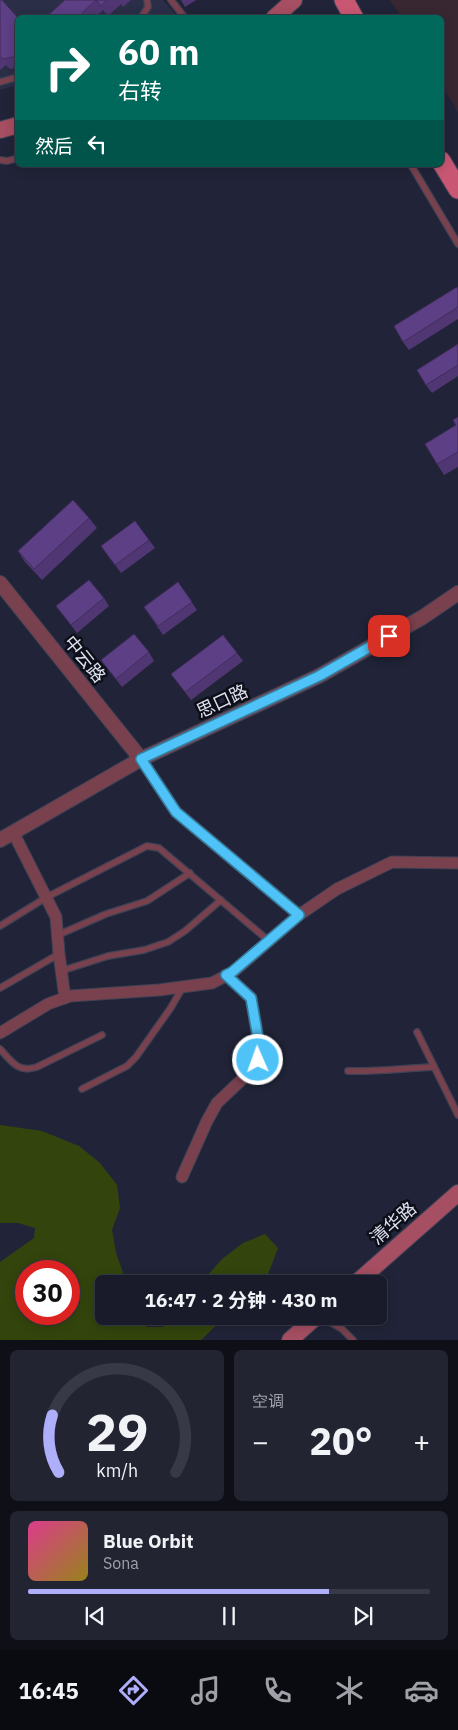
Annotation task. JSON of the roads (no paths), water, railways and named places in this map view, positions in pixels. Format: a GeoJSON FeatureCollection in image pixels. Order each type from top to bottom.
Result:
{"type":"FeatureCollection","features":[{"type":"Feature","properties":{"kind":"main road"},"geometry":{"type":"LineString","coordinates":[[277,15],[294,0]]}},
{"type":"Feature","properties":{"kind":"main road"},"geometry":{"type":"LineString","coordinates":[[344,0],[352,15]]}},
{"type":"Feature","properties":{"kind":"main road"},"geometry":{"type":"LineString","coordinates":[[0,130],[15,126]]}},
{"type":"Feature","properties":{"kind":"main road"},"geometry":{"type":"LineString","coordinates":[[444,166],[458,189]]}},
{"type":"Feature","properties":{"kind":"main road","name":"清华路"},"geometry":{"type":"LineString","coordinates":[[364,1275],[458,1193]]}},
{"type":"Feature","properties":{"kind":"main road"},"geometry":{"type":"LineString","coordinates":[[290,1340],[308,1325]]}},
{"type":"Feature","properties":{"kind":"street","name":"中云路"},"geometry":{"type":"LineString","coordinates":[[0,583],[141,759]]}},
{"type":"Feature","properties":{"kind":"street","name":"思口路"},"geometry":{"type":"LineString","coordinates":[[0,840],[141,759],[319,676],[423,617],[458,594]]}},
{"type":"Feature","properties":{"kind":"street"},"geometry":{"type":"LineString","coordinates":[[141,759],[176,812],[299,915]]}},
{"type":"Feature","properties":{"kind":"street"},"geometry":{"type":"LineString","coordinates":[[13,832],[56,917],[65,998]]}},
{"type":"Feature","properties":{"kind":"street"},"geometry":{"type":"LineString","coordinates":[[0,1033],[48,1004],[70,996],[158,990],[212,983],[232,972],[299,915],[337,889],[392,862],[458,863]]}},
{"type":"Feature","properties":{"kind":"street"},"geometry":{"type":"LineString","coordinates":[[182,1177],[217,1103],[253,1069],[258,1060],[260,1049],[251,998],[226,975]]}},
{"type":"Feature","properties":{"kind":"lane"},"geometry":{"type":"LineString","coordinates":[[143,15],[148,8],[147,0]]}},
{"type":"Feature","properties":{"kind":"lane"},"geometry":{"type":"LineString","coordinates":[[171,0],[184,15]]}},
{"type":"Feature","properties":{"kind":"lane"},"geometry":{"type":"LineString","coordinates":[[0,82],[15,78]]}},
{"type":"Feature","properties":{"kind":"lane"},"geometry":{"type":"LineString","coordinates":[[0,160],[7,161],[15,159]]}},
{"type":"Feature","properties":{"kind":"lane"},"geometry":{"type":"LineString","coordinates":[[412,167],[458,244]]}},
{"type":"Feature","properties":{"kind":"lane"},"geometry":{"type":"LineString","coordinates":[[0,926],[47,897],[147,846],[159,848],[269,941]]}},
{"type":"Feature","properties":{"kind":"lane"},"geometry":{"type":"LineString","coordinates":[[58,935],[106,914],[146,901],[190,873]]}},
{"type":"Feature","properties":{"kind":"lane"},"geometry":{"type":"LineString","coordinates":[[61,971],[108,956],[144,950],[168,942],[185,931],[221,900]]}},
{"type":"Feature","properties":{"kind":"lane"},"geometry":{"type":"LineString","coordinates":[[0,988],[59,954]]}},
{"type":"Feature","properties":{"kind":"lane"},"geometry":{"type":"LineString","coordinates":[[82,1089],[127,1066],[136,1057],[183,987]]}},
{"type":"Feature","properties":{"kind":"lane"},"geometry":{"type":"LineString","coordinates":[[417,1032],[458,1115]]}},
{"type":"Feature","properties":{"kind":"lane"},"geometry":{"type":"LineString","coordinates":[[0,1049],[16,1067],[28,1070],[102,1035]]}},
{"type":"Feature","properties":{"kind":"lane"},"geometry":{"type":"LineString","coordinates":[[348,1071],[375,1072],[401,1068],[434,1067]]}},
{"type":"Feature","properties":{"kind":"lane"},"geometry":{"type":"LineString","coordinates":[[334,1325],[353,1340]]}}]}
